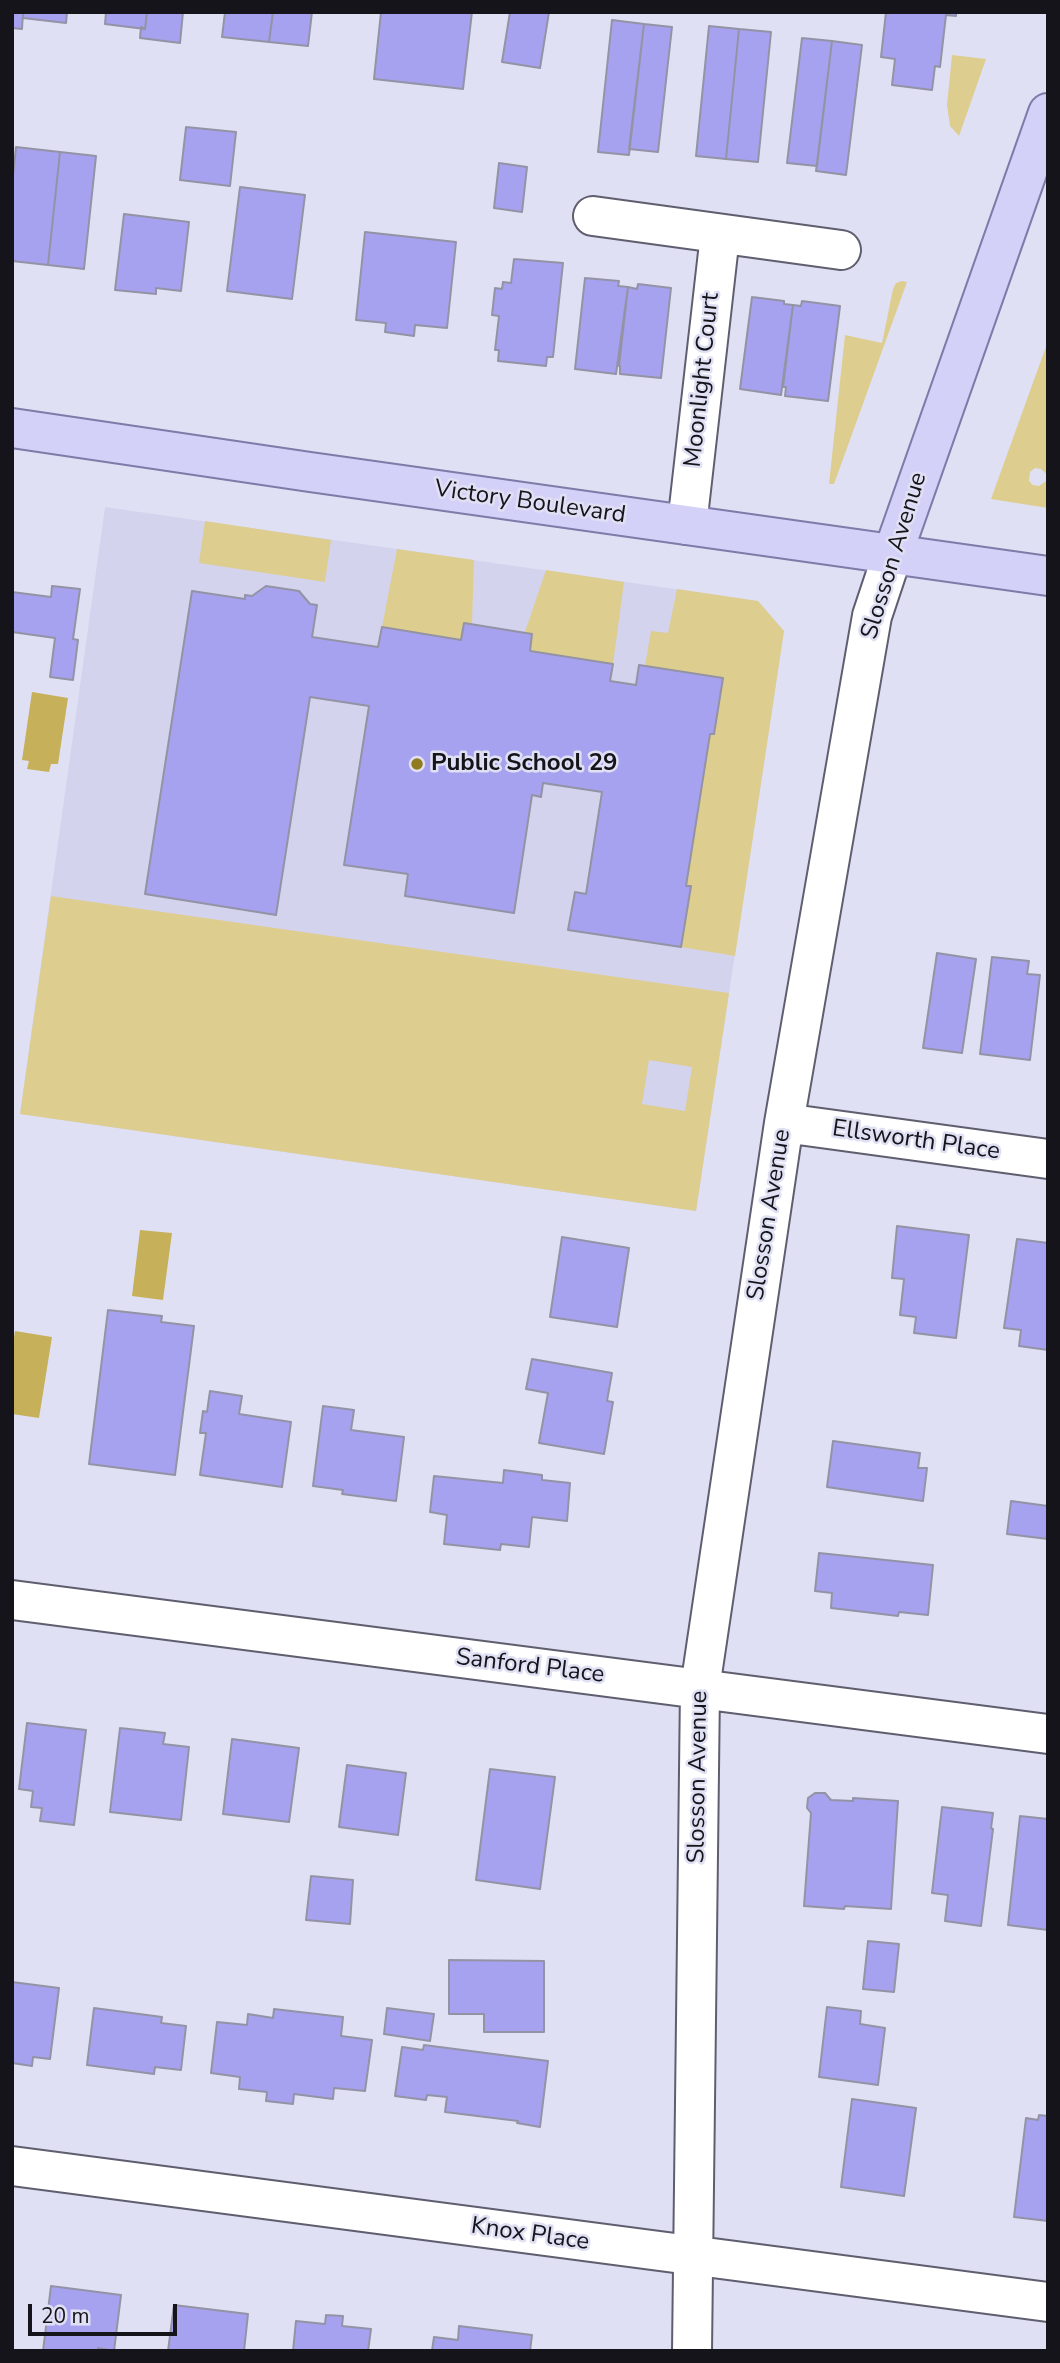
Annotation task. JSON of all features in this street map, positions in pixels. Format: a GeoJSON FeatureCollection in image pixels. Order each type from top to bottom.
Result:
{"type":"FeatureCollection","features":[{"type":"Feature","properties":{"kind":"main road","name":"Slosson Avenue"},"geometry":{"type":"LineString","coordinates":[[893,553],[1048,113]]}},
{"type":"Feature","properties":{"kind":"main road","name":"Victory Boulevard"},"geometry":{"type":"LineString","coordinates":[[12,428],[1048,576]]}},
{"type":"Feature","properties":{"kind":"street"},"geometry":{"type":"LineString","coordinates":[[593,216],[841,250]]}},
{"type":"Feature","properties":{"kind":"street","name":"Moonlight Court"},"geometry":{"type":"LineString","coordinates":[[688,525],[720,235]]}},
{"type":"Feature","properties":{"kind":"street","name":"Slosson Avenue"},"geometry":{"type":"LineString","coordinates":[[692,2351],[699,1688],[784,1123],[872,616],[893,553]]}},
{"type":"Feature","properties":{"kind":"street","name":"Ellsworth Place"},"geometry":{"type":"LineString","coordinates":[[784,1123],[1048,1159]]}},
{"type":"Feature","properties":{"kind":"street","name":"Sanford Place"},"geometry":{"type":"LineString","coordinates":[[12,1600],[1048,1734]]}},
{"type":"Feature","properties":{"kind":"street","name":"Knox Place"},"geometry":{"type":"LineString","coordinates":[[12,2166],[1048,2302]]}},
{"type":"Feature","properties":{"kind":"shaded area"},"geometry":{"type":"Polygon","coordinates":[[[952,55],[986,59],[959,136],[950,126],[947,105],[952,55]]]}},
{"type":"Feature","properties":{"kind":"shaded area"},"geometry":{"type":"Polygon","coordinates":[[[907,282],[834,484],[829,484],[845,335],[882,343],[893,289],[896,283],[907,282]]]}},
{"type":"Feature","properties":{"kind":"shaded area"},"geometry":{"type":"Polygon","coordinates":[[[1048,341],[1048,508],[991,499],[1048,341]],[[1035,468],[1030,472],[1029,481],[1033,485],[1039,486],[1046,481],[1047,475],[1041,469],[1035,468]]]}},
{"type":"Feature","properties":{"kind":"shaded area","name":"Public School 29"},"geometry":{"type":"Polygon","coordinates":[[[105,507],[758,601],[784,631],[696,1211],[20,1114],[105,507]]]}},
{"type":"Feature","properties":{"kind":"shaded area"},"geometry":{"type":"Polygon","coordinates":[[[205,521],[331,540],[325,582],[199,563],[205,521]]]}},
{"type":"Feature","properties":{"kind":"shaded area"},"geometry":{"type":"Polygon","coordinates":[[[397,549],[474,560],[472,624],[461,640],[382,627],[397,549]]]}},
{"type":"Feature","properties":{"kind":"shaded area"},"geometry":{"type":"Polygon","coordinates":[[[546,570],[624,582],[613,664],[530,651],[532,635],[525,632],[546,570]]]}},
{"type":"Feature","properties":{"kind":"shaded area"},"geometry":{"type":"Polygon","coordinates":[[[677,589],[758,601],[784,631],[735,956],[681,947],[691,887],[686,886],[710,734],[714,733],[723,678],[645,666],[651,631],[668,633],[677,589]]]}},
{"type":"Feature","properties":{"kind":"shaded area"},"geometry":{"type":"Polygon","coordinates":[[[32,692],[68,698],[58,764],[51,764],[49,772],[27,769],[29,761],[22,760],[32,692]]]}},
{"type":"Feature","properties":{"kind":"shaded area"},"geometry":{"type":"Polygon","coordinates":[[[51,896],[729,993],[696,1211],[20,1114],[51,896]],[[649,1060],[642,1104],[685,1111],[692,1067],[649,1060]]]}},
{"type":"Feature","properties":{"kind":"shaded area"},"geometry":{"type":"Polygon","coordinates":[[[140,1230],[172,1233],[163,1300],[132,1296],[140,1230]]]}},
{"type":"Feature","properties":{"kind":"shaded area"},"geometry":{"type":"Polygon","coordinates":[[[15,1331],[52,1337],[39,1418],[12,1414],[12,1349],[15,1331]]]}},
{"type":"Feature","properties":{"kind":"building"},"geometry":{"type":"Polygon","coordinates":[[[12,12],[23,12],[22,29],[12,28],[12,12]]]}},
{"type":"Feature","properties":{"kind":"building"},"geometry":{"type":"Polygon","coordinates":[[[23,12],[67,12],[66,23],[23,18],[23,12]]]}},
{"type":"Feature","properties":{"kind":"building"},"geometry":{"type":"Polygon","coordinates":[[[106,12],[147,12],[145,29],[105,24],[106,12]]]}},
{"type":"Feature","properties":{"kind":"building"},"geometry":{"type":"Polygon","coordinates":[[[147,12],[183,12],[180,43],[140,38],[141,27],[145,29],[147,12]]]}},
{"type":"Feature","properties":{"kind":"building"},"geometry":{"type":"Polygon","coordinates":[[[225,12],[273,12],[269,42],[222,37],[225,12]]]}},
{"type":"Feature","properties":{"kind":"building"},"geometry":{"type":"Polygon","coordinates":[[[273,12],[312,12],[308,46],[269,42],[273,12]]]}},
{"type":"Feature","properties":{"kind":"building"},"geometry":{"type":"Polygon","coordinates":[[[381,12],[472,12],[463,89],[374,79],[381,12]]]}},
{"type":"Feature","properties":{"kind":"building"},"geometry":{"type":"Polygon","coordinates":[[[510,12],[549,12],[540,68],[502,62],[510,12]]]}},
{"type":"Feature","properties":{"kind":"building"},"geometry":{"type":"Polygon","coordinates":[[[886,12],[956,12],[956,16],[946,15],[940,67],[935,66],[932,90],[892,85],[895,59],[881,57],[886,12]]]}},
{"type":"Feature","properties":{"kind":"building"},"geometry":{"type":"Polygon","coordinates":[[[612,20],[644,24],[629,155],[598,152],[612,20]]]}},
{"type":"Feature","properties":{"kind":"building"},"geometry":{"type":"Polygon","coordinates":[[[644,24],[672,27],[658,152],[629,149],[644,24]]]}},
{"type":"Feature","properties":{"kind":"building"},"geometry":{"type":"Polygon","coordinates":[[[709,26],[739,29],[726,159],[696,156],[709,26]]]}},
{"type":"Feature","properties":{"kind":"building"},"geometry":{"type":"Polygon","coordinates":[[[739,29],[771,32],[758,162],[726,159],[739,29]]]}},
{"type":"Feature","properties":{"kind":"building"},"geometry":{"type":"Polygon","coordinates":[[[802,38],[832,41],[817,166],[787,163],[802,38]]]}},
{"type":"Feature","properties":{"kind":"building"},"geometry":{"type":"Polygon","coordinates":[[[832,41],[862,45],[846,175],[816,171],[832,41]]]}},
{"type":"Feature","properties":{"kind":"building"},"geometry":{"type":"Polygon","coordinates":[[[186,127],[236,132],[230,186],[180,180],[186,127]]]}},
{"type":"Feature","properties":{"kind":"building"},"geometry":{"type":"Polygon","coordinates":[[[16,147],[60,152],[48,265],[12,261],[12,185],[16,147]]]}},
{"type":"Feature","properties":{"kind":"building"},"geometry":{"type":"Polygon","coordinates":[[[60,152],[96,156],[84,269],[48,265],[60,152]]]}},
{"type":"Feature","properties":{"kind":"building"},"geometry":{"type":"Polygon","coordinates":[[[499,163],[527,167],[522,212],[494,208],[499,163]]]}},
{"type":"Feature","properties":{"kind":"building"},"geometry":{"type":"Polygon","coordinates":[[[240,187],[305,195],[292,299],[227,291],[240,187]]]}},
{"type":"Feature","properties":{"kind":"building"},"geometry":{"type":"Polygon","coordinates":[[[124,214],[189,222],[181,291],[156,288],[156,294],[115,290],[124,214]]]}},
{"type":"Feature","properties":{"kind":"building"},"geometry":{"type":"Polygon","coordinates":[[[365,232],[456,242],[447,328],[415,325],[414,336],[385,332],[386,323],[356,320],[365,232]]]}},
{"type":"Feature","properties":{"kind":"building"},"geometry":{"type":"Polygon","coordinates":[[[514,259],[563,263],[553,357],[547,357],[546,366],[498,361],[499,350],[495,350],[499,316],[492,315],[495,288],[502,289],[503,282],[511,283],[514,259]]]}},
{"type":"Feature","properties":{"kind":"building"},"geometry":{"type":"Polygon","coordinates":[[[585,278],[619,281],[618,286],[628,287],[616,374],[575,369],[585,278]]]}},
{"type":"Feature","properties":{"kind":"building"},"geometry":{"type":"Polygon","coordinates":[[[638,284],[671,288],[661,378],[620,374],[628,287],[637,289],[638,284]]]}},
{"type":"Feature","properties":{"kind":"building"},"geometry":{"type":"Polygon","coordinates":[[[752,297],[784,301],[784,304],[793,305],[781,395],[740,389],[752,297]]]}},
{"type":"Feature","properties":{"kind":"building"},"geometry":{"type":"Polygon","coordinates":[[[802,301],[840,306],[828,401],[785,396],[786,387],[783,387],[793,305],[801,306],[802,301]]]}},
{"type":"Feature","properties":{"kind":"building"},"geometry":{"type":"Polygon","coordinates":[[[52,586],[80,589],[73,639],[78,640],[73,680],[50,677],[55,638],[12,632],[12,592],[51,597],[52,586]]]}},
{"type":"Feature","properties":{"kind":"building"},"geometry":{"type":"Polygon","coordinates":[[[266,586],[299,591],[310,604],[317,605],[312,637],[378,647],[382,627],[461,640],[464,623],[532,634],[530,651],[613,664],[610,681],[636,685],[639,665],[723,678],[714,734],[710,734],[686,886],[691,886],[681,947],[568,930],[575,892],[586,894],[602,792],[543,783],[541,797],[532,795],[514,913],[405,896],[408,874],[344,865],[369,706],[310,697],[276,915],[145,894],[192,591],[245,599],[245,595],[252,596],[266,586]]]}},
{"type":"Feature","properties":{"kind":"building"},"geometry":{"type":"Polygon","coordinates":[[[937,953],[976,959],[962,1053],[923,1048],[937,953]]]}},
{"type":"Feature","properties":{"kind":"building"},"geometry":{"type":"Polygon","coordinates":[[[992,957],[1029,961],[1027,974],[1040,975],[1030,1060],[980,1054],[992,957]]]}},
{"type":"Feature","properties":{"kind":"building"},"geometry":{"type":"Polygon","coordinates":[[[897,1226],[969,1235],[956,1338],[914,1333],[916,1317],[900,1315],[904,1279],[892,1278],[897,1226]]]}},
{"type":"Feature","properties":{"kind":"building"},"geometry":{"type":"Polygon","coordinates":[[[562,1237],[629,1248],[617,1327],[550,1317],[562,1237]]]}},
{"type":"Feature","properties":{"kind":"building"},"geometry":{"type":"Polygon","coordinates":[[[1017,1239],[1048,1243],[1048,1350],[1019,1346],[1021,1330],[1004,1328],[1017,1239]]]}},
{"type":"Feature","properties":{"kind":"building"},"geometry":{"type":"Polygon","coordinates":[[[108,1310],[162,1316],[161,1322],[194,1326],[175,1475],[89,1464],[108,1310]]]}},
{"type":"Feature","properties":{"kind":"building"},"geometry":{"type":"Polygon","coordinates":[[[532,1359],[612,1373],[607,1401],[613,1402],[604,1454],[539,1443],[548,1393],[526,1389],[532,1359]]]}},
{"type":"Feature","properties":{"kind":"building"},"geometry":{"type":"Polygon","coordinates":[[[210,1391],[242,1396],[239,1414],[291,1422],[282,1487],[200,1475],[206,1433],[200,1433],[203,1411],[207,1412],[210,1391]]]}},
{"type":"Feature","properties":{"kind":"building"},"geometry":{"type":"Polygon","coordinates":[[[323,1406],[354,1410],[351,1430],[404,1437],[396,1501],[342,1494],[343,1490],[313,1486],[323,1406]]]}},
{"type":"Feature","properties":{"kind":"building"},"geometry":{"type":"Polygon","coordinates":[[[833,1441],[920,1453],[918,1468],[927,1468],[923,1501],[827,1487],[833,1441]]]}},
{"type":"Feature","properties":{"kind":"building"},"geometry":{"type":"Polygon","coordinates":[[[504,1470],[542,1475],[542,1480],[570,1483],[567,1521],[532,1517],[529,1547],[501,1544],[500,1550],[444,1544],[447,1515],[430,1512],[434,1476],[503,1483],[504,1470]]]}},
{"type":"Feature","properties":{"kind":"building"},"geometry":{"type":"Polygon","coordinates":[[[1011,1501],[1048,1506],[1048,1539],[1007,1534],[1011,1501]]]}},
{"type":"Feature","properties":{"kind":"building"},"geometry":{"type":"Polygon","coordinates":[[[819,1553],[933,1565],[928,1615],[899,1612],[898,1616],[831,1608],[832,1593],[815,1591],[819,1553]]]}},
{"type":"Feature","properties":{"kind":"building"},"geometry":{"type":"Polygon","coordinates":[[[27,1723],[86,1730],[74,1825],[40,1821],[42,1808],[31,1807],[33,1791],[19,1789],[27,1723]]]}},
{"type":"Feature","properties":{"kind":"building"},"geometry":{"type":"Polygon","coordinates":[[[120,1728],[165,1733],[163,1744],[189,1747],[181,1820],[110,1812],[120,1728]]]}},
{"type":"Feature","properties":{"kind":"building"},"geometry":{"type":"Polygon","coordinates":[[[232,1739],[299,1748],[289,1822],[223,1814],[232,1739]]]}},
{"type":"Feature","properties":{"kind":"building"},"geometry":{"type":"Polygon","coordinates":[[[347,1765],[406,1773],[398,1835],[339,1827],[347,1765]]]}},
{"type":"Feature","properties":{"kind":"building"},"geometry":{"type":"Polygon","coordinates":[[[490,1769],[555,1777],[540,1889],[476,1880],[490,1769]]]}},
{"type":"Feature","properties":{"kind":"building"},"geometry":{"type":"Polygon","coordinates":[[[815,1793],[825,1793],[831,1800],[853,1801],[853,1798],[898,1801],[891,1909],[804,1906],[811,1813],[807,1808],[808,1798],[815,1793]]]}},
{"type":"Feature","properties":{"kind":"building"},"geometry":{"type":"Polygon","coordinates":[[[942,1807],[993,1813],[981,1926],[945,1921],[948,1895],[932,1893],[942,1807]]]}},
{"type":"Feature","properties":{"kind":"building"},"geometry":{"type":"Polygon","coordinates":[[[1020,1816],[1048,1819],[1048,1930],[1008,1925],[1020,1816]]]}},
{"type":"Feature","properties":{"kind":"building"},"geometry":{"type":"Polygon","coordinates":[[[311,1876],[353,1880],[350,1924],[306,1920],[311,1876]]]}},
{"type":"Feature","properties":{"kind":"building"},"geometry":{"type":"Polygon","coordinates":[[[868,1941],[899,1944],[894,1992],[863,1989],[868,1941]]]}},
{"type":"Feature","properties":{"kind":"building"},"geometry":{"type":"Polygon","coordinates":[[[449,1960],[544,1961],[544,2032],[484,2032],[484,2014],[449,2014],[449,1960]]]}},
{"type":"Feature","properties":{"kind":"building"},"geometry":{"type":"Polygon","coordinates":[[[12,1982],[59,1988],[50,2059],[33,2057],[32,2066],[12,2063],[12,1982]]]}},
{"type":"Feature","properties":{"kind":"building"},"geometry":{"type":"Polygon","coordinates":[[[827,2007],[861,2011],[860,2024],[885,2028],[878,2085],[819,2077],[827,2007]]]}},
{"type":"Feature","properties":{"kind":"building"},"geometry":{"type":"Polygon","coordinates":[[[94,2008],[162,2017],[161,2023],[186,2026],[181,2070],[155,2067],[154,2074],[87,2065],[94,2008]]]}},
{"type":"Feature","properties":{"kind":"building"},"geometry":{"type":"Polygon","coordinates":[[[387,2008],[434,2014],[430,2041],[384,2034],[387,2008]]]}},
{"type":"Feature","properties":{"kind":"building"},"geometry":{"type":"Polygon","coordinates":[[[274,2009],[343,2017],[341,2036],[372,2040],[365,2091],[334,2088],[333,2099],[294,2094],[293,2104],[266,2101],[267,2092],[239,2089],[240,2077],[211,2073],[217,2022],[247,2025],[248,2014],[273,2018],[274,2009]]]}},
{"type":"Feature","properties":{"kind":"building"},"geometry":{"type":"Polygon","coordinates":[[[424,2045],[548,2061],[540,2127],[517,2123],[518,2121],[445,2112],[447,2097],[427,2095],[426,2100],[395,2096],[402,2047],[423,2050],[424,2045]]]}},
{"type":"Feature","properties":{"kind":"building"},"geometry":{"type":"Polygon","coordinates":[[[852,2099],[916,2108],[904,2196],[841,2187],[852,2099]]]}},
{"type":"Feature","properties":{"kind":"building"},"geometry":{"type":"Polygon","coordinates":[[[1039,2115],[1048,2116],[1048,2221],[1014,2217],[1026,2118],[1038,2120],[1039,2115]]]}},
{"type":"Feature","properties":{"kind":"building"},"geometry":{"type":"Polygon","coordinates":[[[51,2286],[121,2295],[114,2351],[98,2348],[98,2351],[43,2351],[51,2286]]]}},
{"type":"Feature","properties":{"kind":"building"},"geometry":{"type":"Polygon","coordinates":[[[174,2305],[248,2314],[244,2351],[168,2351],[174,2305]]]}},
{"type":"Feature","properties":{"kind":"building"},"geometry":{"type":"Polygon","coordinates":[[[326,2315],[343,2316],[342,2326],[371,2329],[368,2351],[293,2351],[296,2321],[325,2324],[326,2315]]]}},
{"type":"Feature","properties":{"kind":"building"},"geometry":{"type":"Polygon","coordinates":[[[459,2326],[532,2335],[530,2351],[432,2351],[434,2337],[458,2340],[459,2326]]]}},
{"type":"Feature","properties":{"kind":"place","name":"Public School 29"},"geometry":{"type":"Point","coordinates":[417,764]}}]}
